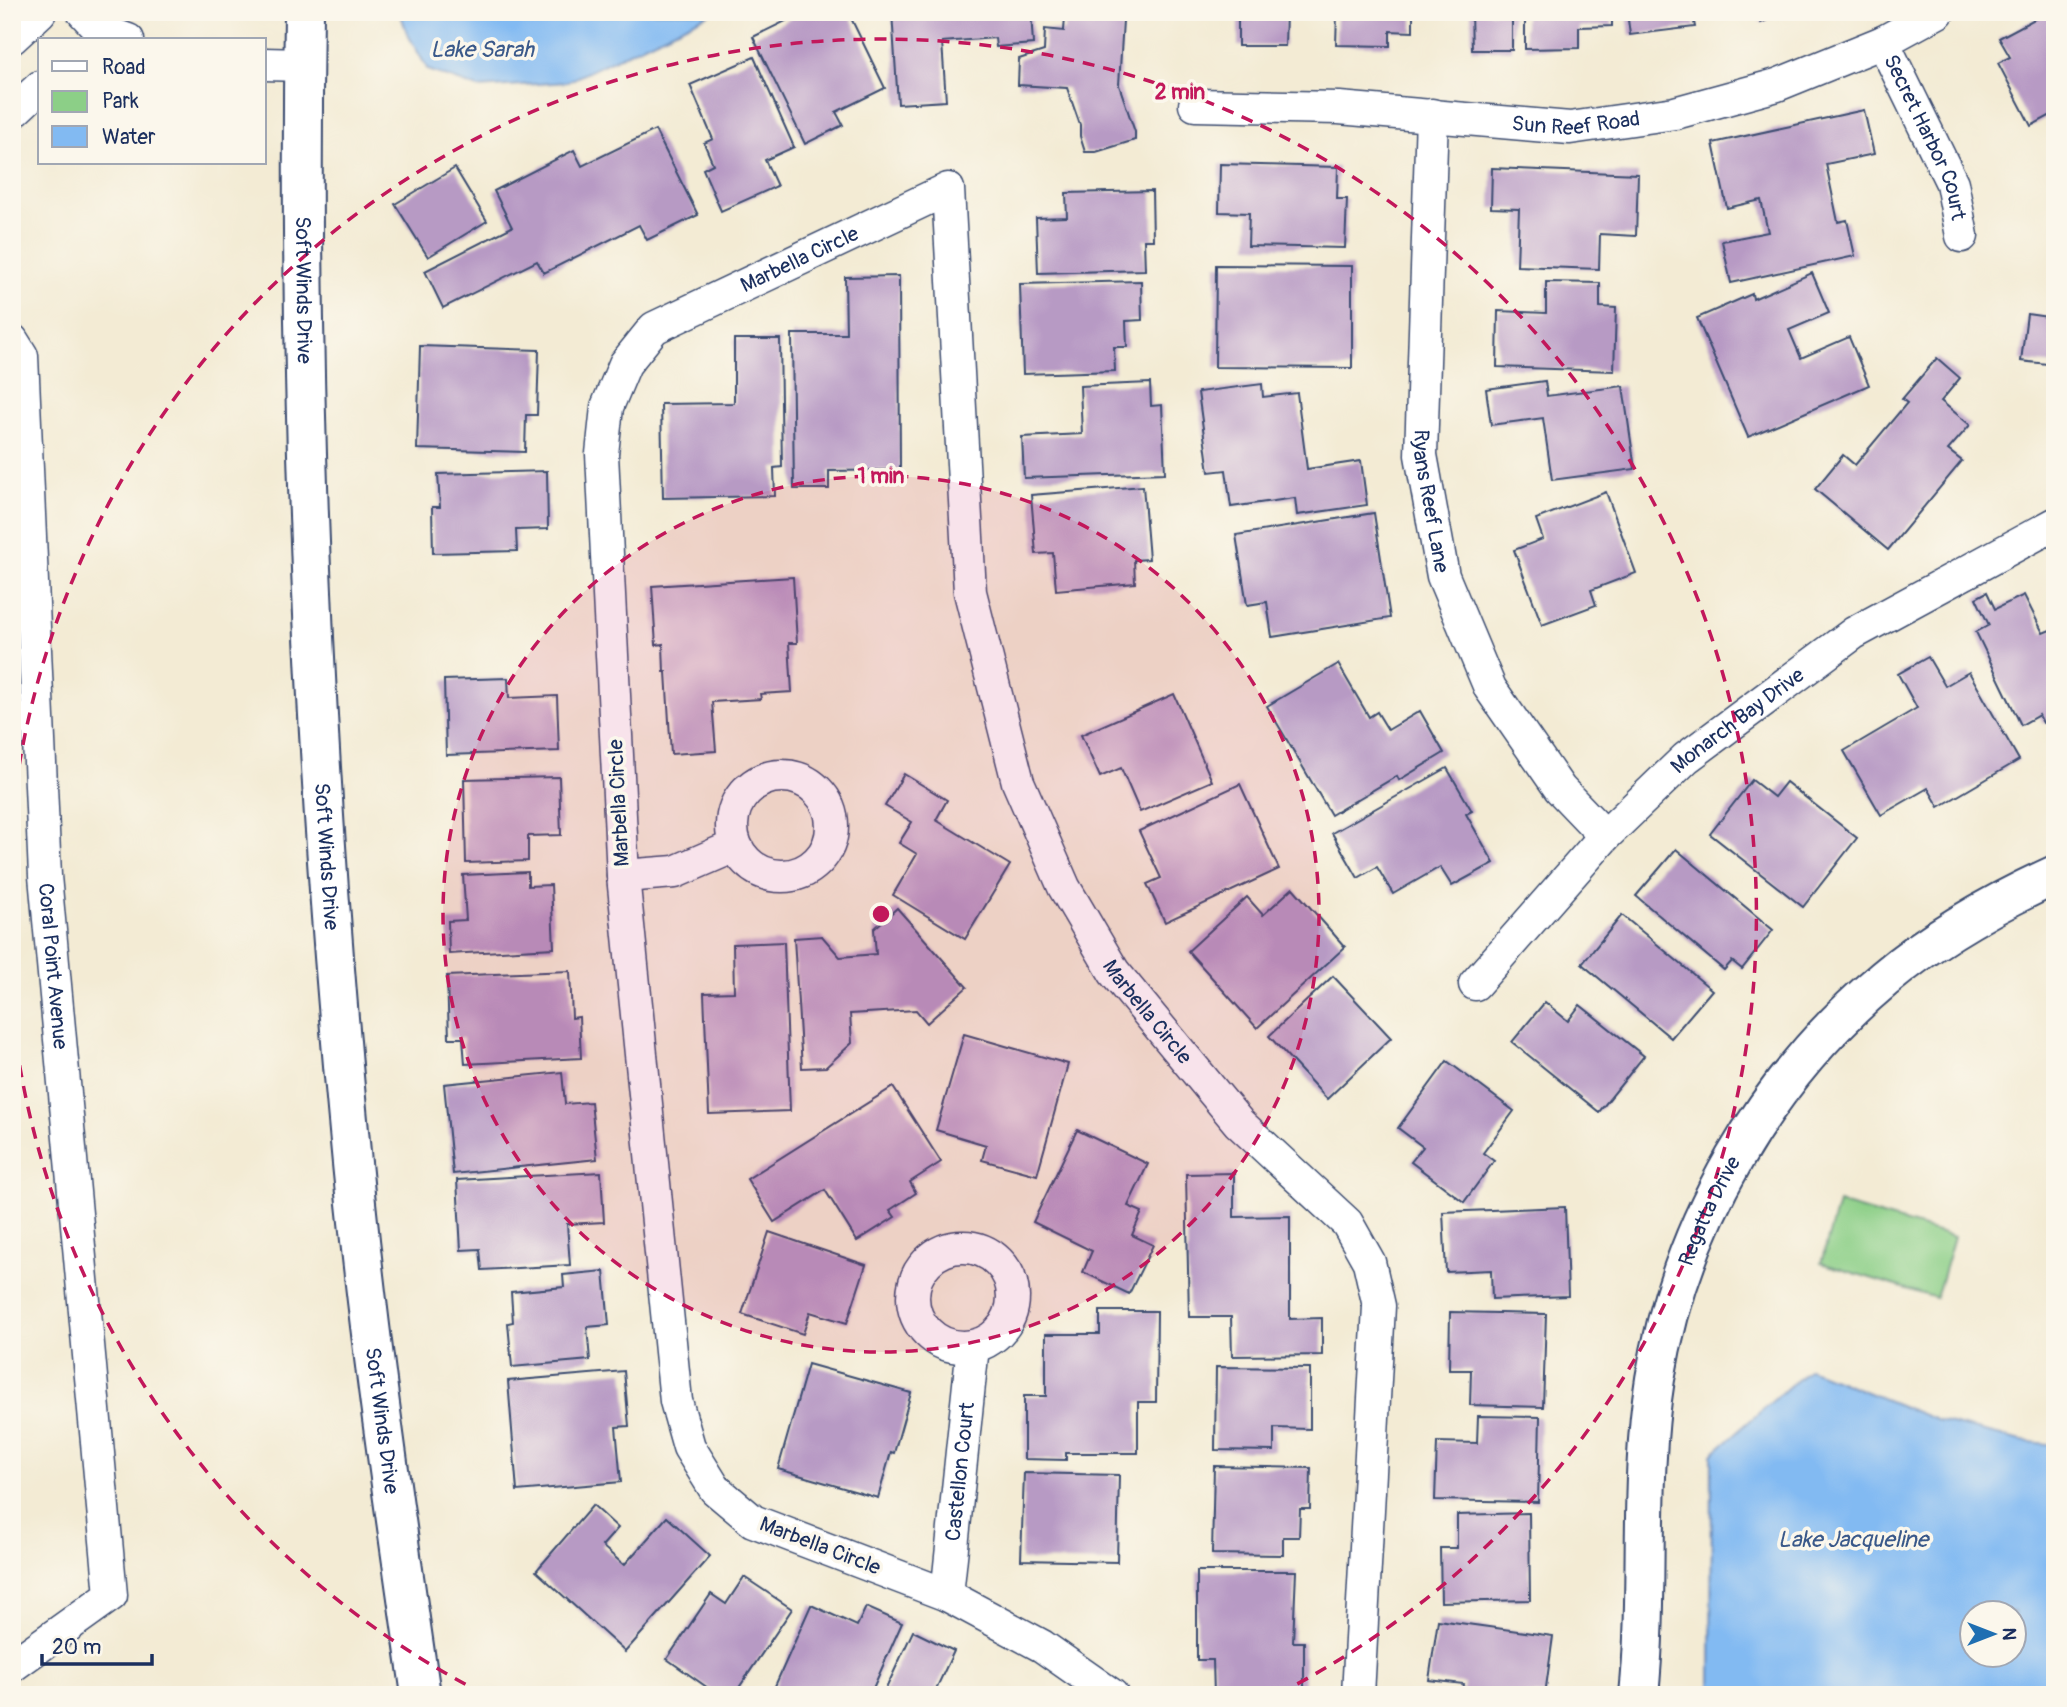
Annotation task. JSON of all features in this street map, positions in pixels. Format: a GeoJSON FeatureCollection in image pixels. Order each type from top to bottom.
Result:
{"type":"FeatureCollection","features":[{"type":"Feature","properties":{"kind":"street"},"geometry":{"type":"LineString","coordinates":[[12,38],[40,12]]}},
{"type":"Feature","properties":{"kind":"street","name":"Soft Winds Drive"},"geometry":{"type":"LineString","coordinates":[[304,12],[303,259],[307,490],[318,730],[349,1135],[384,1437],[421,1695]]}},
{"type":"Feature","properties":{"kind":"street","name":"Sun Reef Road"},"geometry":{"type":"LineString","coordinates":[[1195,105],[1339,108],[1570,128],[1675,113],[1777,85],[1883,42],[1938,12]]}},
{"type":"Feature","properties":{"kind":"street","name":"Secret Harbor Court"},"geometry":{"type":"LineString","coordinates":[[1883,42],[1952,183],[1962,236]]}},
{"type":"Feature","properties":{"kind":"street"},"geometry":{"type":"LineString","coordinates":[[266,64],[303,65]]}},
{"type":"Feature","properties":{"kind":"street"},"geometry":{"type":"LineString","coordinates":[[12,113],[38,88]]}},
{"type":"Feature","properties":{"kind":"street","name":"Ryans Reef Lane"},"geometry":{"type":"LineString","coordinates":[[1432,114],[1421,456],[1443,576],[1490,688],[1560,789],[1605,836]]}},
{"type":"Feature","properties":{"kind":"street","name":"Marbella Circle"},"geometry":{"type":"LineString","coordinates":[[1112,1695],[1042,1646],[947,1595],[753,1521],[715,1489],[689,1447],[676,1401],[623,876],[602,454],[607,407],[625,365],[654,328],[948,189],[970,592],[1018,782],[1064,887],[1114,972],[1239,1123],[1347,1223],[1368,1262],[1379,1306],[1358,1695]]}},
{"type":"Feature","properties":{"kind":"street","name":"Coral Point Avenue"},"geometry":{"type":"LineString","coordinates":[[12,340],[22,356],[44,876],[111,1595],[12,1666]]}},
{"type":"Feature","properties":{"kind":"street","name":"Monarch Bay Drive"},"geometry":{"type":"LineString","coordinates":[[1475,984],[1605,836],[1686,758],[1854,633],[2055,524]]}},
{"type":"Feature","properties":{"kind":"street"},"geometry":{"type":"LineString","coordinates":[[623,876],[675,872],[735,846]]}},
{"type":"Feature","properties":{"kind":"street","name":"Regatta Drive"},"geometry":{"type":"LineString","coordinates":[[1639,1695],[1643,1642],[1648,1442],[1655,1378],[1679,1280],[1714,1196],[1747,1138],[1785,1083],[1844,1015],[1884,978],[1931,943],[1983,911],[2055,875]]}},
{"type":"Feature","properties":{"kind":"street","name":"Castellon Court"},"geometry":{"type":"LineString","coordinates":[[947,1595],[973,1346]]}},
{"type":"Feature","properties":{"kind":"green space"},"geometry":{"type":"Polygon","coordinates":[[[1838,1203],[1954,1237],[1936,1298],[1821,1263],[1838,1203]]]}},
{"type":"Feature","properties":{"kind":"water","name":"Lake Sarah"},"geometry":{"type":"Polygon","coordinates":[[[400,12],[713,12],[567,82],[478,88],[428,70],[407,33],[400,12]]]}},
{"type":"Feature","properties":{"kind":"water","name":"Lake Jacqueline"},"geometry":{"type":"Polygon","coordinates":[[[1809,1369],[1939,1421],[2022,1441],[2055,1445],[2055,1695],[1711,1695],[1712,1454],[1809,1369]]]}},
{"type":"Feature","properties":{"kind":"building"},"geometry":{"type":"Polygon","coordinates":[[[804,12],[848,12],[885,88],[836,112],[843,125],[805,144],[753,37],[804,12]]]}},
{"type":"Feature","properties":{"kind":"building"},"geometry":{"type":"Polygon","coordinates":[[[892,12],[1031,12],[1033,44],[996,47],[995,38],[942,42],[946,101],[898,104],[892,12]]]}},
{"type":"Feature","properties":{"kind":"building"},"geometry":{"type":"Polygon","coordinates":[[[1238,12],[1286,12],[1285,46],[1238,46],[1238,12]]]}},
{"type":"Feature","properties":{"kind":"building"},"geometry":{"type":"Polygon","coordinates":[[[1337,12],[1413,12],[1413,32],[1390,31],[1390,46],[1336,45],[1337,12]]]}},
{"type":"Feature","properties":{"kind":"building"},"geometry":{"type":"Polygon","coordinates":[[[1471,12],[1512,12],[1512,50],[1472,50],[1471,12]]]}},
{"type":"Feature","properties":{"kind":"building"},"geometry":{"type":"Polygon","coordinates":[[[1525,12],[1612,12],[1612,26],[1579,27],[1579,48],[1525,49],[1525,12]]]}},
{"type":"Feature","properties":{"kind":"building"},"geometry":{"type":"Polygon","coordinates":[[[1627,12],[1692,12],[1695,27],[1630,35],[1627,12]]]}},
{"type":"Feature","properties":{"kind":"building"},"geometry":{"type":"Polygon","coordinates":[[[1756,12],[1784,12],[1761,23],[1756,12]]]}},
{"type":"Feature","properties":{"kind":"building"},"geometry":{"type":"Polygon","coordinates":[[[2048,12],[2055,12],[2055,113],[2031,126],[1998,63],[2010,57],[1999,38],[2048,12]]]}},
{"type":"Feature","properties":{"kind":"building"},"geometry":{"type":"Polygon","coordinates":[[[1065,17],[1123,20],[1119,85],[1135,132],[1135,140],[1096,152],[1085,152],[1080,125],[1067,88],[1018,85],[1019,59],[1044,51],[1045,29],[1064,31],[1065,17]]]}},
{"type":"Feature","properties":{"kind":"building"},"geometry":{"type":"Polygon","coordinates":[[[754,57],[794,147],[765,160],[777,186],[721,211],[703,169],[713,164],[704,143],[713,139],[690,85],[754,57]]]}},
{"type":"Feature","properties":{"kind":"building"},"geometry":{"type":"Polygon","coordinates":[[[1864,110],[1874,154],[1826,164],[1838,222],[1847,220],[1855,256],[1731,283],[1722,241],[1768,232],[1761,200],[1727,208],[1713,143],[1864,110]]]}},
{"type":"Feature","properties":{"kind":"building"},"geometry":{"type":"Polygon","coordinates":[[[655,130],[698,215],[647,240],[639,225],[544,273],[537,261],[443,308],[425,271],[512,227],[494,191],[574,150],[582,166],[655,130]]]}},
{"type":"Feature","properties":{"kind":"building"},"geometry":{"type":"Polygon","coordinates":[[[1220,164],[1338,167],[1337,199],[1347,199],[1345,248],[1248,246],[1249,213],[1219,212],[1220,164]]]}},
{"type":"Feature","properties":{"kind":"building"},"geometry":{"type":"Polygon","coordinates":[[[455,168],[487,221],[428,257],[395,204],[455,168]]]}},
{"type":"Feature","properties":{"kind":"building"},"geometry":{"type":"Polygon","coordinates":[[[1492,168],[1638,174],[1636,236],[1600,234],[1599,269],[1517,266],[1519,209],[1491,208],[1492,168]]]}},
{"type":"Feature","properties":{"kind":"building"},"geometry":{"type":"Polygon","coordinates":[[[1152,191],[1153,240],[1144,240],[1145,270],[1038,273],[1036,218],[1067,217],[1066,193],[1152,191]]]}},
{"type":"Feature","properties":{"kind":"building"},"geometry":{"type":"Polygon","coordinates":[[[1216,265],[1352,266],[1352,368],[1215,367],[1216,265]]]}},
{"type":"Feature","properties":{"kind":"building"},"geometry":{"type":"Polygon","coordinates":[[[1812,273],[1829,313],[1789,330],[1801,358],[1849,337],[1869,385],[1748,437],[1697,318],[1752,294],[1753,299],[1812,273]]]}},
{"type":"Feature","properties":{"kind":"building"},"geometry":{"type":"Polygon","coordinates":[[[899,276],[900,470],[829,471],[829,489],[794,489],[792,334],[846,334],[845,277],[899,276]]]}},
{"type":"Feature","properties":{"kind":"building"},"geometry":{"type":"Polygon","coordinates":[[[1141,281],[1142,320],[1126,321],[1127,347],[1114,347],[1115,371],[1023,374],[1020,284],[1141,281]]]}},
{"type":"Feature","properties":{"kind":"building"},"geometry":{"type":"Polygon","coordinates":[[[1546,282],[1600,283],[1600,307],[1616,308],[1614,371],[1497,367],[1498,311],[1546,313],[1546,282]]]}},
{"type":"Feature","properties":{"kind":"building"},"geometry":{"type":"Polygon","coordinates":[[[2027,314],[2055,318],[2055,365],[2021,361],[2027,314]]]}},
{"type":"Feature","properties":{"kind":"building"},"geometry":{"type":"Polygon","coordinates":[[[734,339],[780,339],[782,467],[774,468],[775,496],[663,498],[661,404],[734,403],[734,339]]]}},
{"type":"Feature","properties":{"kind":"building"},"geometry":{"type":"Polygon","coordinates":[[[420,346],[539,350],[537,415],[526,415],[525,452],[417,449],[420,346]]]}},
{"type":"Feature","properties":{"kind":"building"},"geometry":{"type":"Polygon","coordinates":[[[1937,358],[1960,378],[1941,401],[1970,425],[1948,450],[1962,461],[1888,550],[1815,489],[1843,455],[1855,465],[1907,403],[1902,399],[1937,358]]]}},
{"type":"Feature","properties":{"kind":"building"},"geometry":{"type":"Polygon","coordinates":[[[1545,381],[1547,396],[1623,386],[1635,469],[1552,480],[1543,418],[1491,425],[1486,389],[1545,381]]]}},
{"type":"Feature","properties":{"kind":"building"},"geometry":{"type":"Polygon","coordinates":[[[1150,383],[1151,406],[1162,405],[1165,473],[1024,478],[1022,437],[1082,434],[1080,386],[1150,383]]]}},
{"type":"Feature","properties":{"kind":"building"},"geometry":{"type":"Polygon","coordinates":[[[1262,384],[1263,397],[1297,393],[1307,469],[1361,461],[1367,505],[1297,515],[1295,498],[1231,507],[1226,470],[1209,472],[1198,392],[1262,384]]]}},
{"type":"Feature","properties":{"kind":"building"},"geometry":{"type":"Polygon","coordinates":[[[547,471],[548,529],[516,530],[517,551],[433,553],[432,507],[440,507],[438,474],[547,471]]]}},
{"type":"Feature","properties":{"kind":"building"},"geometry":{"type":"Polygon","coordinates":[[[1143,486],[1149,559],[1134,560],[1135,583],[1056,590],[1053,553],[1036,554],[1031,495],[1143,486]]]}},
{"type":"Feature","properties":{"kind":"building"},"geometry":{"type":"Polygon","coordinates":[[[1606,492],[1636,573],[1591,590],[1596,605],[1542,625],[1514,550],[1543,539],[1536,519],[1606,492]]]}},
{"type":"Feature","properties":{"kind":"building"},"geometry":{"type":"Polygon","coordinates":[[[1374,513],[1390,618],[1272,637],[1267,602],[1247,605],[1236,535],[1374,513]]]}},
{"type":"Feature","properties":{"kind":"building"},"geometry":{"type":"Polygon","coordinates":[[[793,577],[797,643],[789,643],[792,692],[760,694],[761,699],[712,702],[716,751],[671,754],[663,644],[656,645],[652,586],[793,577]]]}},
{"type":"Feature","properties":{"kind":"building"},"geometry":{"type":"Polygon","coordinates":[[[1987,592],[1995,609],[2024,595],[2043,633],[2055,628],[2055,717],[2043,723],[2039,715],[2021,725],[1976,632],[1989,625],[1976,598],[1987,592]]]}},
{"type":"Feature","properties":{"kind":"building"},"geometry":{"type":"Polygon","coordinates":[[[1928,657],[1945,686],[1969,672],[2019,760],[1939,807],[1928,788],[1881,815],[1844,751],[1917,708],[1898,674],[1928,657]]]}},
{"type":"Feature","properties":{"kind":"building"},"geometry":{"type":"Polygon","coordinates":[[[1338,664],[1369,717],[1377,712],[1388,730],[1420,711],[1444,753],[1399,780],[1397,776],[1331,815],[1267,706],[1338,664]]]}},
{"type":"Feature","properties":{"kind":"building"},"geometry":{"type":"Polygon","coordinates":[[[508,678],[509,698],[557,696],[559,751],[446,755],[444,680],[508,678]]]}},
{"type":"Feature","properties":{"kind":"building"},"geometry":{"type":"Polygon","coordinates":[[[1174,694],[1212,781],[1140,812],[1121,768],[1100,777],[1081,735],[1174,694]]]}},
{"type":"Feature","properties":{"kind":"building"},"geometry":{"type":"Polygon","coordinates":[[[1447,768],[1472,811],[1466,814],[1494,863],[1452,886],[1440,867],[1393,894],[1377,867],[1358,878],[1332,833],[1447,768]]]}},
{"type":"Feature","properties":{"kind":"building"},"geometry":{"type":"Polygon","coordinates":[[[904,774],[947,800],[936,820],[1010,865],[965,939],[893,895],[917,854],[899,843],[912,822],[885,806],[904,774]]]}},
{"type":"Feature","properties":{"kind":"building"},"geometry":{"type":"Polygon","coordinates":[[[559,777],[561,835],[528,836],[528,861],[466,863],[464,779],[559,777]]]}},
{"type":"Feature","properties":{"kind":"building"},"geometry":{"type":"Polygon","coordinates":[[[1752,780],[1774,797],[1786,782],[1857,838],[1803,907],[1710,834],[1752,780]]]}},
{"type":"Feature","properties":{"kind":"building"},"geometry":{"type":"Polygon","coordinates":[[[1240,784],[1279,869],[1165,922],[1147,884],[1161,878],[1139,831],[1240,784]]]}},
{"type":"Feature","properties":{"kind":"building"},"geometry":{"type":"Polygon","coordinates":[[[1676,849],[1773,930],[1742,969],[1732,961],[1724,970],[1636,896],[1676,849]]]}},
{"type":"Feature","properties":{"kind":"building"},"geometry":{"type":"Polygon","coordinates":[[[528,872],[528,886],[551,885],[554,948],[449,954],[448,921],[466,920],[463,875],[528,872]]]}},
{"type":"Feature","properties":{"kind":"building"},"geometry":{"type":"Polygon","coordinates":[[[1293,888],[1345,947],[1257,1028],[1188,951],[1247,897],[1263,915],[1293,888]]]}},
{"type":"Feature","properties":{"kind":"building"},"geometry":{"type":"Polygon","coordinates":[[[897,908],[967,987],[927,1023],[916,1010],[850,1014],[852,1043],[826,1067],[802,1068],[794,938],[822,936],[840,957],[876,954],[874,929],[897,908]]]}},
{"type":"Feature","properties":{"kind":"building"},"geometry":{"type":"Polygon","coordinates":[[[1622,915],[1712,990],[1671,1038],[1582,964],[1622,915]]]}},
{"type":"Feature","properties":{"kind":"building"},"geometry":{"type":"Polygon","coordinates":[[[784,942],[790,1111],[709,1114],[704,993],[734,992],[733,944],[784,942]]]}},
{"type":"Feature","properties":{"kind":"building"},"geometry":{"type":"Polygon","coordinates":[[[570,971],[572,1018],[579,1017],[581,1058],[465,1064],[463,1038],[449,1038],[447,976],[570,971]]]}},
{"type":"Feature","properties":{"kind":"building"},"geometry":{"type":"Polygon","coordinates":[[[1333,976],[1391,1038],[1327,1099],[1269,1036],[1333,976]]]}},
{"type":"Feature","properties":{"kind":"building"},"geometry":{"type":"Polygon","coordinates":[[[1545,1002],[1568,1021],[1580,1005],[1644,1056],[1599,1112],[1512,1042],[1545,1002]]]}},
{"type":"Feature","properties":{"kind":"building"},"geometry":{"type":"Polygon","coordinates":[[[964,1034],[1068,1064],[1037,1175],[982,1160],[986,1145],[936,1130],[964,1034]]]}},
{"type":"Feature","properties":{"kind":"building"},"geometry":{"type":"Polygon","coordinates":[[[1447,1061],[1514,1111],[1483,1153],[1494,1161],[1464,1202],[1411,1162],[1423,1147],[1398,1128],[1447,1061]]]}},
{"type":"Feature","properties":{"kind":"building"},"geometry":{"type":"Polygon","coordinates":[[[562,1072],[565,1104],[591,1102],[597,1159],[453,1174],[444,1084],[562,1072]]]}},
{"type":"Feature","properties":{"kind":"building"},"geometry":{"type":"Polygon","coordinates":[[[893,1087],[941,1162],[910,1182],[916,1193],[890,1210],[895,1217],[857,1241],[825,1190],[774,1222],[747,1179],[893,1087]]]}},
{"type":"Feature","properties":{"kind":"building"},"geometry":{"type":"Polygon","coordinates":[[[1077,1130],[1148,1164],[1128,1206],[1142,1212],[1132,1235],[1153,1245],[1129,1294],[1083,1272],[1092,1251],[1033,1222],[1077,1130]]]}},
{"type":"Feature","properties":{"kind":"building"},"geometry":{"type":"Polygon","coordinates":[[[601,1172],[604,1222],[567,1224],[570,1265],[482,1270],[480,1249],[461,1250],[457,1180],[601,1172]]]}},
{"type":"Feature","properties":{"kind":"building"},"geometry":{"type":"Polygon","coordinates":[[[1234,1173],[1234,1217],[1290,1216],[1290,1319],[1322,1318],[1322,1355],[1232,1356],[1231,1317],[1189,1317],[1186,1174],[1234,1173]]]}},
{"type":"Feature","properties":{"kind":"building"},"geometry":{"type":"Polygon","coordinates":[[[1565,1207],[1568,1296],[1492,1299],[1491,1270],[1446,1272],[1443,1212],[1565,1207]]]}},
{"type":"Feature","properties":{"kind":"building"},"geometry":{"type":"Polygon","coordinates":[[[769,1232],[866,1265],[847,1323],[810,1312],[803,1334],[742,1314],[769,1232]]]}},
{"type":"Feature","properties":{"kind":"building"},"geometry":{"type":"Polygon","coordinates":[[[604,1271],[609,1325],[587,1327],[590,1360],[512,1367],[508,1323],[513,1322],[511,1292],[564,1287],[563,1275],[604,1271]]]}},
{"type":"Feature","properties":{"kind":"building"},"geometry":{"type":"Polygon","coordinates":[[[1100,1311],[1157,1311],[1156,1402],[1138,1402],[1138,1453],[1066,1453],[1066,1460],[1024,1459],[1024,1396],[1046,1396],[1046,1334],[1100,1334],[1100,1311]]]}},
{"type":"Feature","properties":{"kind":"building"},"geometry":{"type":"Polygon","coordinates":[[[1450,1312],[1546,1314],[1543,1407],[1470,1405],[1471,1370],[1449,1370],[1450,1312]]]}},
{"type":"Feature","properties":{"kind":"building"},"geometry":{"type":"Polygon","coordinates":[[[808,1364],[911,1393],[878,1498],[778,1469],[808,1364]]]}},
{"type":"Feature","properties":{"kind":"building"},"geometry":{"type":"Polygon","coordinates":[[[1216,1367],[1310,1368],[1310,1429],[1274,1428],[1274,1451],[1215,1450],[1216,1367]]]}},
{"type":"Feature","properties":{"kind":"building"},"geometry":{"type":"Polygon","coordinates":[[[624,1371],[629,1426],[616,1427],[621,1482],[517,1491],[508,1381],[624,1371]]]}},
{"type":"Feature","properties":{"kind":"building"},"geometry":{"type":"Polygon","coordinates":[[[1478,1416],[1540,1417],[1538,1502],[1435,1500],[1437,1442],[1477,1443],[1478,1416]]]}},
{"type":"Feature","properties":{"kind":"building"},"geometry":{"type":"Polygon","coordinates":[[[1214,1466],[1311,1468],[1310,1509],[1300,1509],[1299,1537],[1283,1537],[1283,1555],[1212,1554],[1214,1466]]]}},
{"type":"Feature","properties":{"kind":"building"},"geometry":{"type":"Polygon","coordinates":[[[1024,1473],[1119,1475],[1117,1562],[1021,1560],[1024,1473]]]}},
{"type":"Feature","properties":{"kind":"building"},"geometry":{"type":"Polygon","coordinates":[[[593,1505],[618,1528],[602,1546],[624,1565],[667,1517],[710,1556],[625,1652],[536,1571],[593,1505]]]}},
{"type":"Feature","properties":{"kind":"building"},"geometry":{"type":"Polygon","coordinates":[[[1529,1513],[1530,1600],[1441,1602],[1440,1548],[1457,1548],[1457,1515],[1529,1513]]]}},
{"type":"Feature","properties":{"kind":"building"},"geometry":{"type":"Polygon","coordinates":[[[1197,1571],[1296,1571],[1293,1642],[1304,1642],[1304,1695],[1214,1695],[1213,1660],[1197,1660],[1197,1571]]]}},
{"type":"Feature","properties":{"kind":"building"},"geometry":{"type":"Polygon","coordinates":[[[744,1577],[792,1609],[734,1695],[718,1695],[667,1659],[711,1594],[726,1604],[744,1577]]]}},
{"type":"Feature","properties":{"kind":"building"},"geometry":{"type":"Polygon","coordinates":[[[811,1605],[857,1626],[866,1607],[902,1623],[870,1695],[771,1695],[811,1605]]]}},
{"type":"Feature","properties":{"kind":"building"},"geometry":{"type":"Polygon","coordinates":[[[1438,1620],[1553,1636],[1545,1695],[1462,1695],[1464,1684],[1429,1680],[1438,1620]]]}},
{"type":"Feature","properties":{"kind":"building"},"geometry":{"type":"Polygon","coordinates":[[[913,1631],[954,1651],[936,1689],[947,1695],[883,1695],[913,1631]]]}}]}
